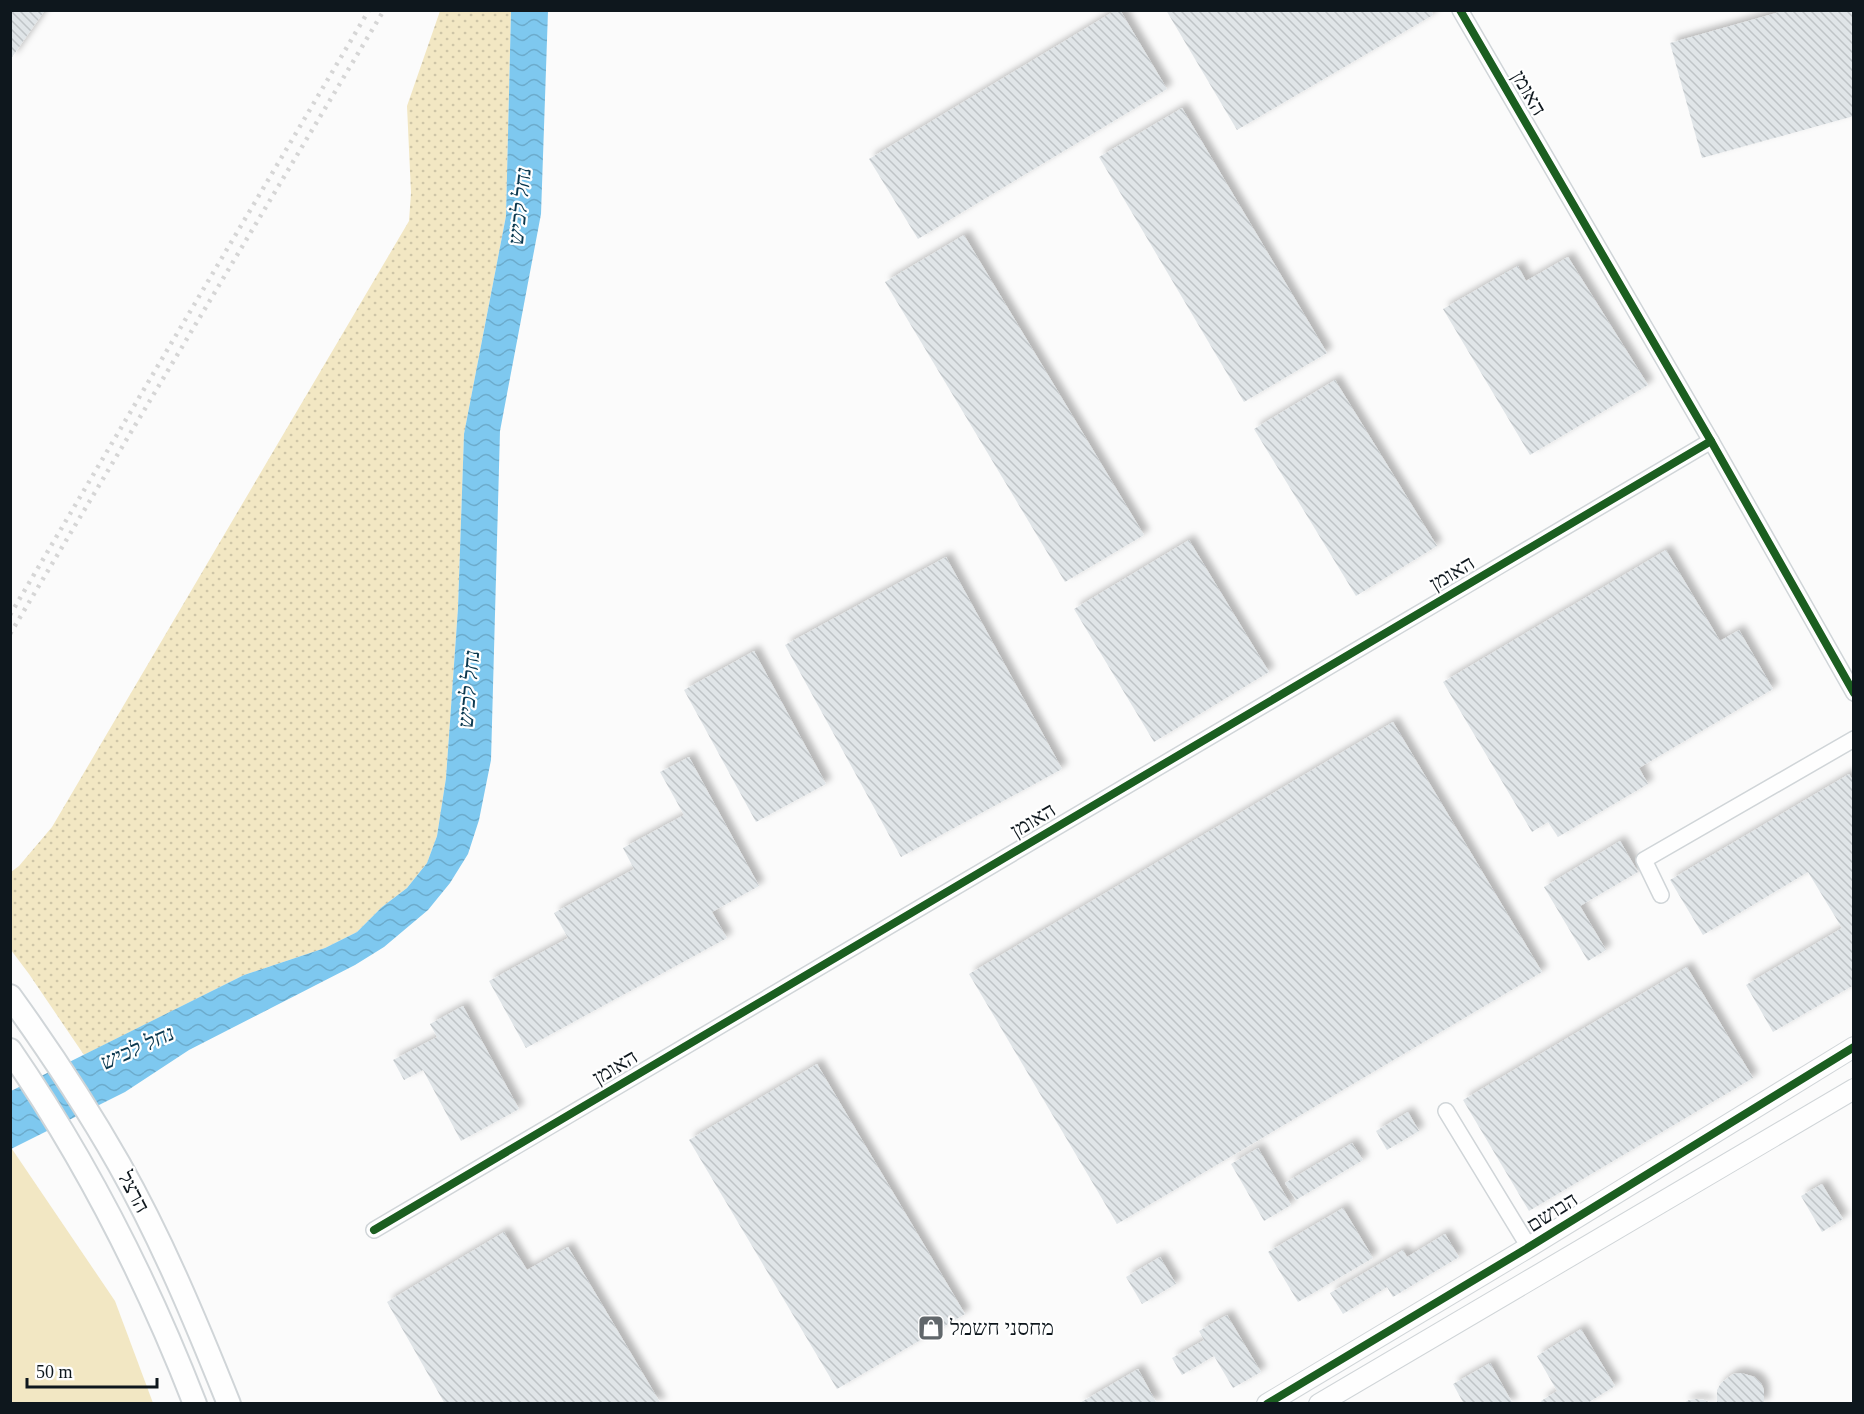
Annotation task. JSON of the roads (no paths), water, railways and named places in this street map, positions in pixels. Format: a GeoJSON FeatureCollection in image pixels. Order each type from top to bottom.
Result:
{"type":"FeatureCollection","features":[{"type":"Feature","properties":{"kind":"main road","name":"הרצל"},"geometry":{"type":"LineString","coordinates":[[10,996],[62,1070],[119,1164],[165,1253],[225,1395]]}},
{"type":"Feature","properties":{"kind":"main road","name":"הרצל"},"geometry":{"type":"LineString","coordinates":[[10,1050],[62,1129],[116,1224],[194,1401]]}},
{"type":"Feature","properties":{"kind":"street","name":"האומן"},"geometry":{"type":"LineString","coordinates":[[1460,10],[1711,441],[1854,693]]}},
{"type":"Feature","properties":{"kind":"street","name":"האומן"},"geometry":{"type":"LineString","coordinates":[[374,1230],[1711,441]]}},
{"type":"Feature","properties":{"kind":"street"},"geometry":{"type":"LineString","coordinates":[[1661,895],[1644,860],[1854,739]]}},
{"type":"Feature","properties":{"kind":"street","name":"הבושם"},"geometry":{"type":"LineString","coordinates":[[1266,1404],[1529,1247],[1854,1047]]}},
{"type":"Feature","properties":{"kind":"street"},"geometry":{"type":"LineString","coordinates":[[1319,1404],[1854,1089]]}},
{"type":"Feature","properties":{"kind":"street"},"geometry":{"type":"LineString","coordinates":[[1446,1111],[1529,1247]]}},
{"type":"Feature","properties":{"kind":"water","name":"נחל לכיש"},"geometry":{"type":"Polygon","coordinates":[[[511,11],[548,11],[541,214],[500,431],[491,760],[479,820],[468,854],[450,883],[428,910],[384,947],[355,965],[189,1050],[125,1092],[11,1149],[11,1091],[244,975],[325,948],[357,932],[382,907],[407,888],[427,863],[437,836],[446,778],[458,608],[464,434],[506,216],[511,11]]]}},
{"type":"Feature","properties":{"kind":"railway"},"geometry":{"type":"LineString","coordinates":[[10,615],[369,10]]}},
{"type":"Feature","properties":{"kind":"railway"},"geometry":{"type":"LineString","coordinates":[[10,634],[384,10]]}},
{"type":"Feature","properties":{"kind":"place","name":"מחסני חשמל"},"geometry":{"type":"Point","coordinates":[931,1328]}}]}
